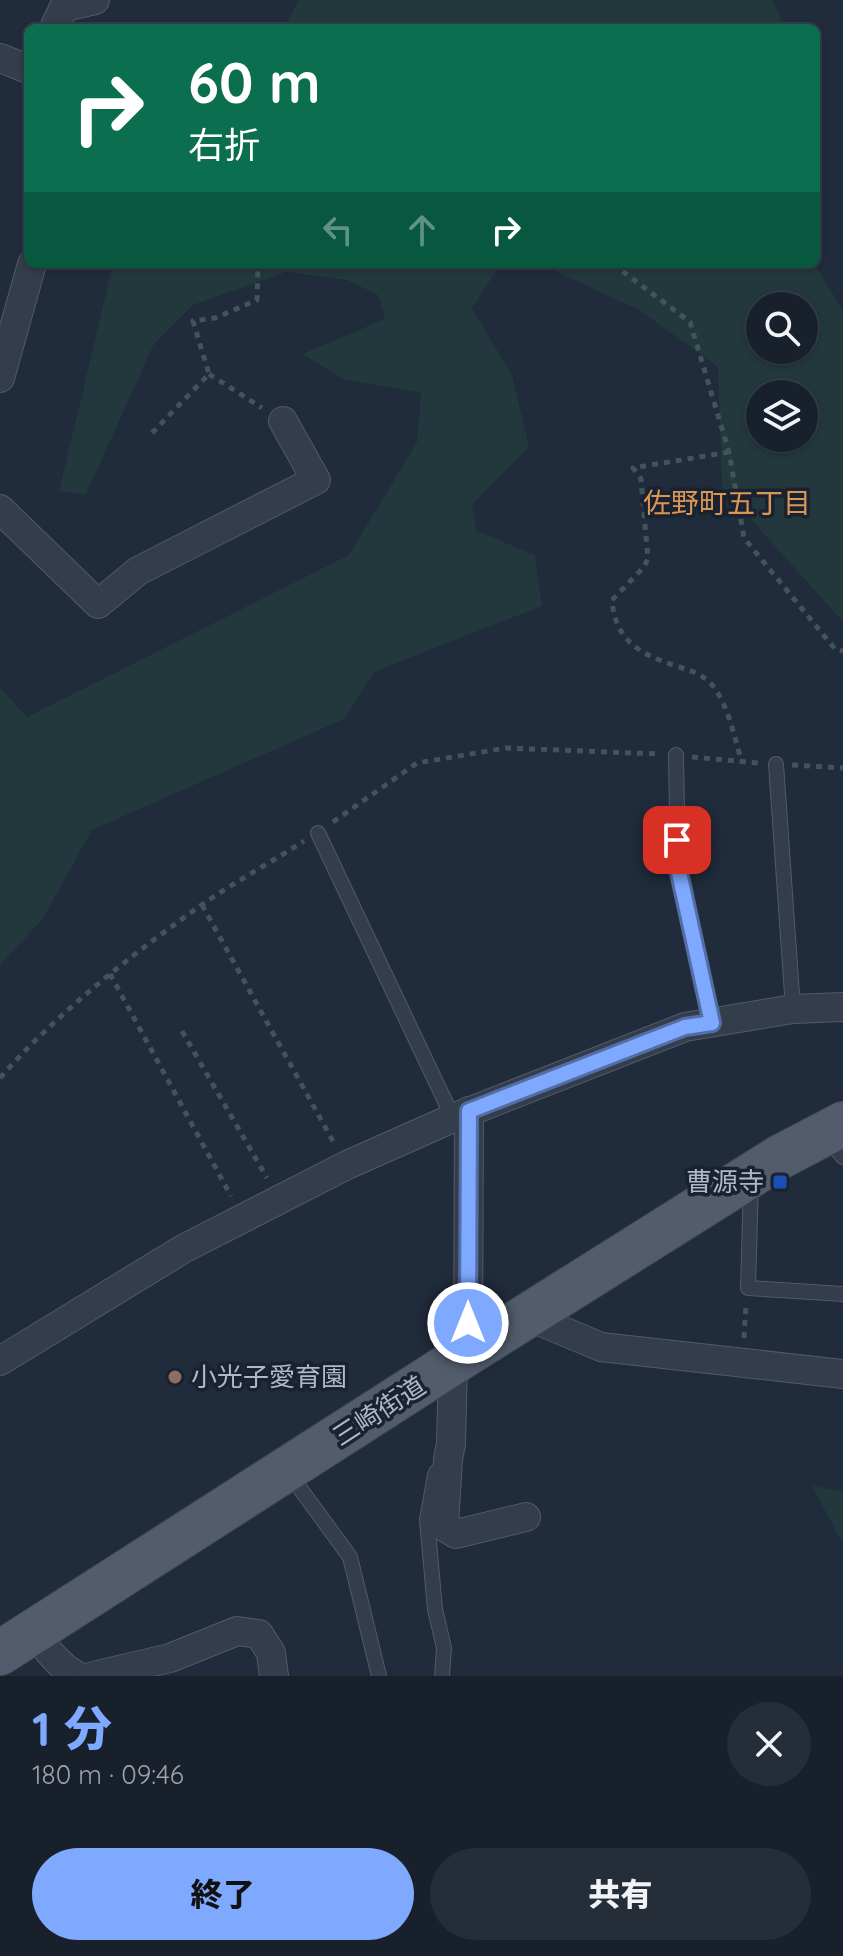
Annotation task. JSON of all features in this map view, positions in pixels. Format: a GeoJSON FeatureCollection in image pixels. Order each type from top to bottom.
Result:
{"type":"FeatureCollection","features":[{"type":"Feature","properties":{"kind":"main road","name":"三崎街道"},"geometry":{"type":"LineString","coordinates":[[17,1642],[752,1174],[780,1157],[837,1138]]}},
{"type":"Feature","properties":{"kind":"street"},"geometry":{"type":"LineString","coordinates":[[56,12],[95,0]]}},
{"type":"Feature","properties":{"kind":"street"},"geometry":{"type":"LineString","coordinates":[[0,58],[24,67]]}},
{"type":"Feature","properties":{"kind":"street"},"geometry":{"type":"LineString","coordinates":[[0,378],[31,268]]}},
{"type":"Feature","properties":{"kind":"street"},"geometry":{"type":"LineString","coordinates":[[0,509],[98,604],[138,571],[316,480],[283,421]]}},
{"type":"Feature","properties":{"kind":"street"},"geometry":{"type":"LineString","coordinates":[[0,1361],[183,1249],[347,1165],[461,1115],[685,1027],[793,1009],[843,1007]]}},
{"type":"Feature","properties":{"kind":"street"},"geometry":{"type":"LineString","coordinates":[[461,1115],[461,1359],[448,1459],[444,1527],[456,1534],[526,1517]]}},
{"type":"Feature","properties":{"kind":"street"},"geometry":{"type":"LineString","coordinates":[[527,1316],[601,1347],[843,1374]]}},
{"type":"Feature","properties":{"kind":"street"},"geometry":{"type":"LineString","coordinates":[[93,1676],[170,1658],[237,1631],[259,1634],[271,1653],[274,1676]]}},
{"type":"Feature","properties":{"kind":"street"},"geometry":{"type":"LineString","coordinates":[[17,1642],[51,1654],[78,1676]]}},
{"type":"Feature","properties":{"kind":"lane"},"geometry":{"type":"LineString","coordinates":[[676,755],[678,868],[712,1023]]}},
{"type":"Feature","properties":{"kind":"lane"},"geometry":{"type":"LineString","coordinates":[[776,764],[793,1009]]}},
{"type":"Feature","properties":{"kind":"lane"},"geometry":{"type":"LineString","coordinates":[[318,833],[461,1115]]}},
{"type":"Feature","properties":{"kind":"lane"},"geometry":{"type":"LineString","coordinates":[[752,1174],[748,1288],[843,1294]]}},
{"type":"Feature","properties":{"kind":"lane"},"geometry":{"type":"LineString","coordinates":[[442,1676],[444,1648],[435,1609],[427,1520],[435,1475],[448,1459]]}},
{"type":"Feature","properties":{"kind":"lane"},"geometry":{"type":"LineString","coordinates":[[287,1470],[350,1557],[379,1676]]}},
{"type":"Feature","properties":{"kind":"path"},"geometry":{"type":"LineString","coordinates":[[258,268],[257,300],[215,318],[193,321],[209,374],[283,421]]}},
{"type":"Feature","properties":{"kind":"path"},"geometry":{"type":"LineString","coordinates":[[618,268],[690,322],[729,452],[744,538],[835,649],[843,651]]}},
{"type":"Feature","properties":{"kind":"path"},"geometry":{"type":"LineString","coordinates":[[152,433],[209,374]]}},
{"type":"Feature","properties":{"kind":"path"},"geometry":{"type":"LineString","coordinates":[[729,452],[633,468],[641,479],[648,559],[612,600],[613,616],[632,646],[650,657],[698,673],[713,686],[725,708],[742,762]]}},
{"type":"Feature","properties":{"kind":"path"},"geometry":{"type":"LineString","coordinates":[[0,1078],[25,1049],[110,974],[202,905],[318,833],[417,763],[506,748],[676,755],[843,768]]}},
{"type":"Feature","properties":{"kind":"path"},"geometry":{"type":"LineString","coordinates":[[202,905],[347,1165]]}},
{"type":"Feature","properties":{"kind":"path"},"geometry":{"type":"LineString","coordinates":[[110,974],[243,1218]]}},
{"type":"Feature","properties":{"kind":"path"},"geometry":{"type":"LineString","coordinates":[[182,1031],[280,1199]]}},
{"type":"Feature","properties":{"kind":"path"},"geometry":{"type":"LineString","coordinates":[[742,1363],[748,1288]]}},
{"type":"Feature","properties":{"kind":"green space"},"geometry":{"type":"Polygon","coordinates":[[[298,0],[772,0],[783,24],[287,24],[298,0]]]}},
{"type":"Feature","properties":{"kind":"green space"},"geometry":{"type":"Polygon","coordinates":[[[112,268],[498,268],[472,308],[512,375],[529,447],[472,505],[477,531],[535,555],[542,606],[374,672],[344,719],[92,830],[42,920],[0,965],[0,688],[27,717],[349,555],[417,442],[421,393],[343,379],[302,354],[385,319],[378,295],[347,280],[286,272],[193,305],[154,344],[86,494],[59,491],[112,268]]]}},
{"type":"Feature","properties":{"kind":"green space"},"geometry":{"type":"Polygon","coordinates":[[[549,268],[817,268],[843,310],[843,622],[722,487],[718,367],[639,310],[549,268]]]}},
{"type":"Feature","properties":{"kind":"green space"},"geometry":{"type":"Polygon","coordinates":[[[812,1486],[843,1491],[843,1544],[812,1486]]]}},
{"type":"Feature","properties":{"kind":"place","name":"曹源寺"},"geometry":{"type":"Point","coordinates":[780,1182]}},
{"type":"Feature","properties":{"kind":"place","name":"小光子愛育園"},"geometry":{"type":"Point","coordinates":[175,1377]}},
{"type":"Feature","properties":{"kind":"district","name":"佐野町五丁目"},"geometry":{"type":"Point","coordinates":[727,503]}},
{"type":"Feature","properties":{"kind":"route"},"geometry":{"type":"LineString","coordinates":[[468,1323],[469,1111],[685,1027],[712,1023],[678,868],[677,840]]}}]}
